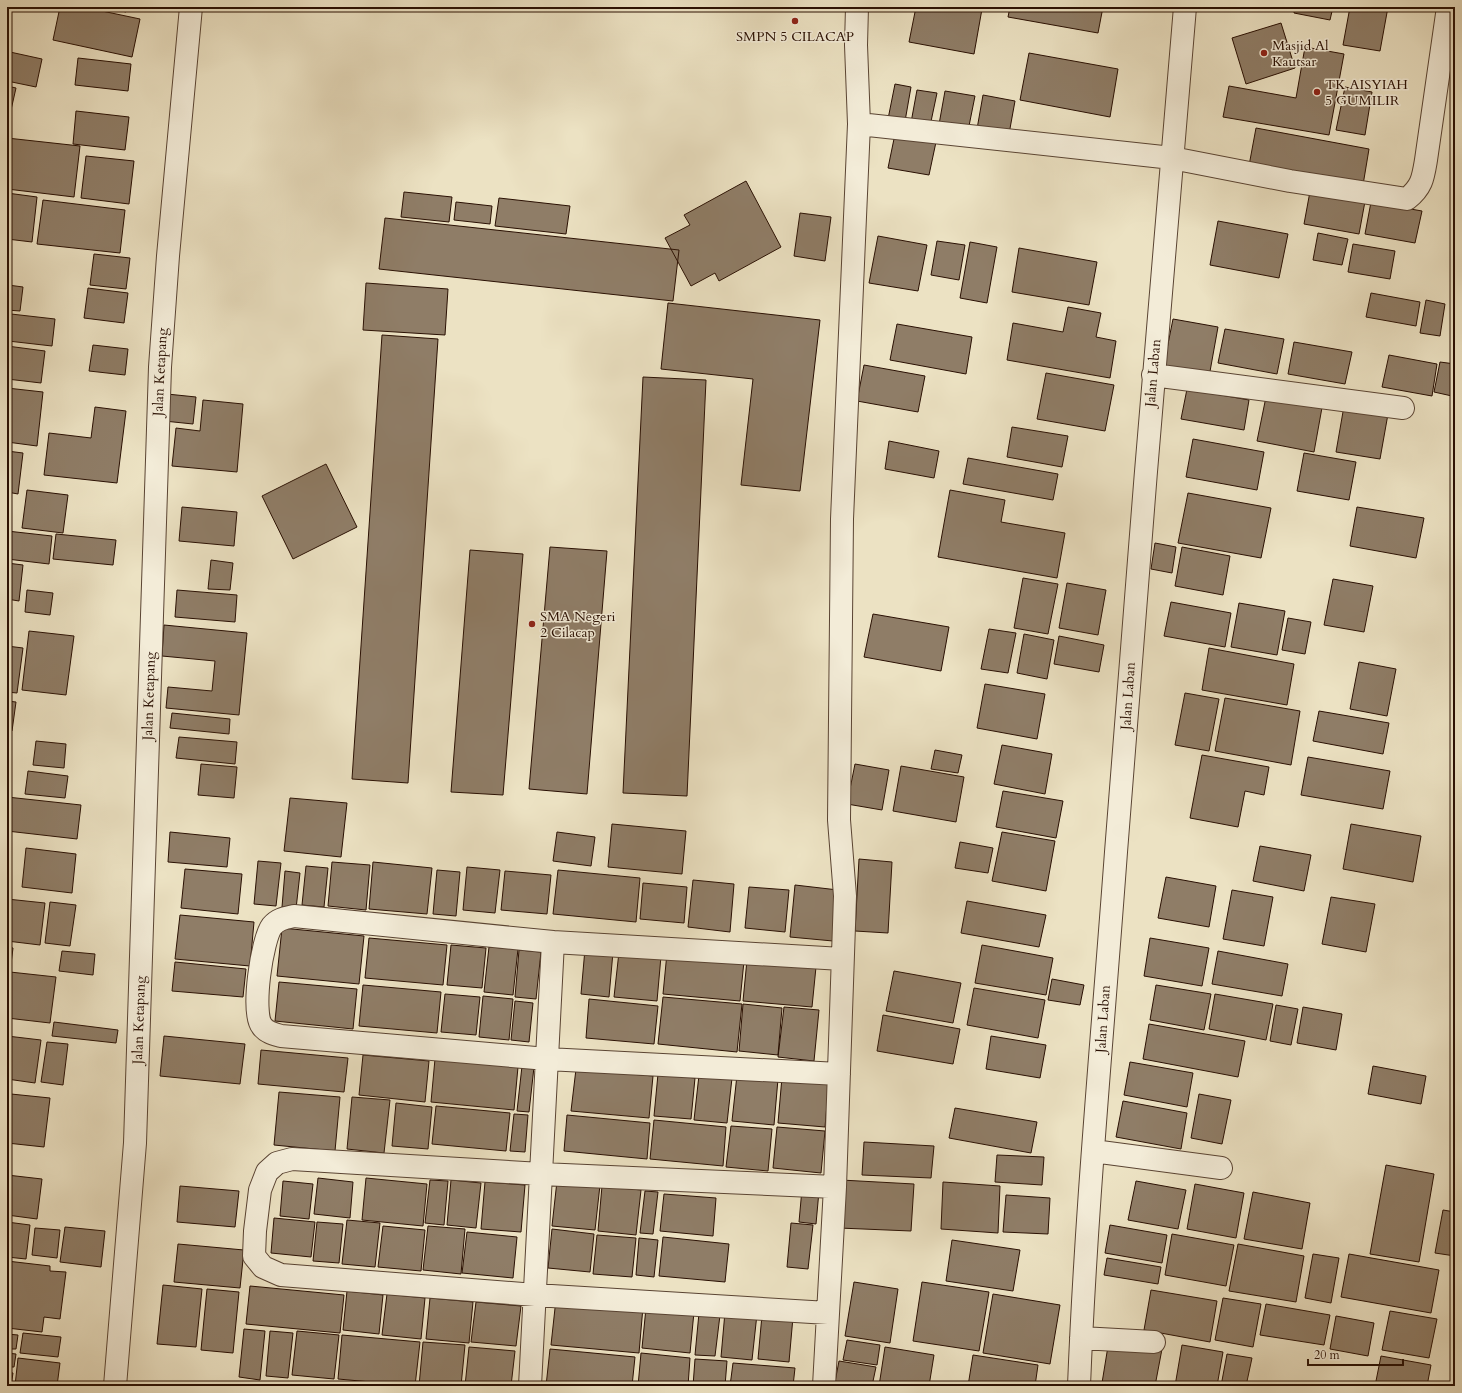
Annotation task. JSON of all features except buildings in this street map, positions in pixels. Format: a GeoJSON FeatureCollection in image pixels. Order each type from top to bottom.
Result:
{"type":"FeatureCollection","features":[{"type":"Feature","properties":{"kind":"street","name":"Jalan Ketapang"},"geometry":{"type":"LineString","coordinates":[[115,1386],[135,1143],[160,367],[168,256],[191,7]]}},
{"type":"Feature","properties":{"kind":"street"},"geometry":{"type":"LineString","coordinates":[[824,1386],[835,1187],[845,896],[839,820],[842,519],[859,124],[856,45],[857,7]]}},
{"type":"Feature","properties":{"kind":"street","name":"Jalan Laban"},"geometry":{"type":"LineString","coordinates":[[1079,1386],[1093,1150],[1153,375],[1185,7]]}},
{"type":"Feature","properties":{"kind":"street"},"geometry":{"type":"LineString","coordinates":[[859,124],[1172,158],[1290,181],[1407,200],[1416,192],[1422,183],[1448,7]]}},
{"type":"Feature","properties":{"kind":"street"},"geometry":{"type":"LineString","coordinates":[[1153,375],[1403,408]]}},
{"type":"Feature","properties":{"kind":"street"},"geometry":{"type":"LineString","coordinates":[[839,1074],[547,1059],[281,1036],[270,1032],[262,1026],[257,1016],[257,995],[265,939],[272,927],[280,919],[294,916],[553,942],[842,959]]}},
{"type":"Feature","properties":{"kind":"street"},"geometry":{"type":"LineString","coordinates":[[530,1386],[553,942]]}},
{"type":"Feature","properties":{"kind":"street"},"geometry":{"type":"LineString","coordinates":[[1093,1150],[1221,1168]]}},
{"type":"Feature","properties":{"kind":"street"},"geometry":{"type":"LineString","coordinates":[[828,1313],[535,1295],[281,1275],[263,1267],[254,1256],[255,1231],[260,1190],[267,1172],[277,1164],[292,1159],[541,1174],[835,1187]]}},
{"type":"Feature","properties":{"kind":"street"},"geometry":{"type":"LineString","coordinates":[[1081,1338],[1154,1342]]}},
{"type":"Feature","properties":{"kind":"place","name":"SMPN 5 CILACAP"},"geometry":{"type":"Point","coordinates":[795,21]}},
{"type":"Feature","properties":{"kind":"place","name":"Masjid Al Kautsar"},"geometry":{"type":"Point","coordinates":[1264,53]}},
{"type":"Feature","properties":{"kind":"place","name":"TK AISYIAH 5 GUMILIR"},"geometry":{"type":"Point","coordinates":[1317,92]}},
{"type":"Feature","properties":{"kind":"place","name":"SMA Negeri 2 Cilacap"},"geometry":{"type":"Point","coordinates":[532,624]}}]}
